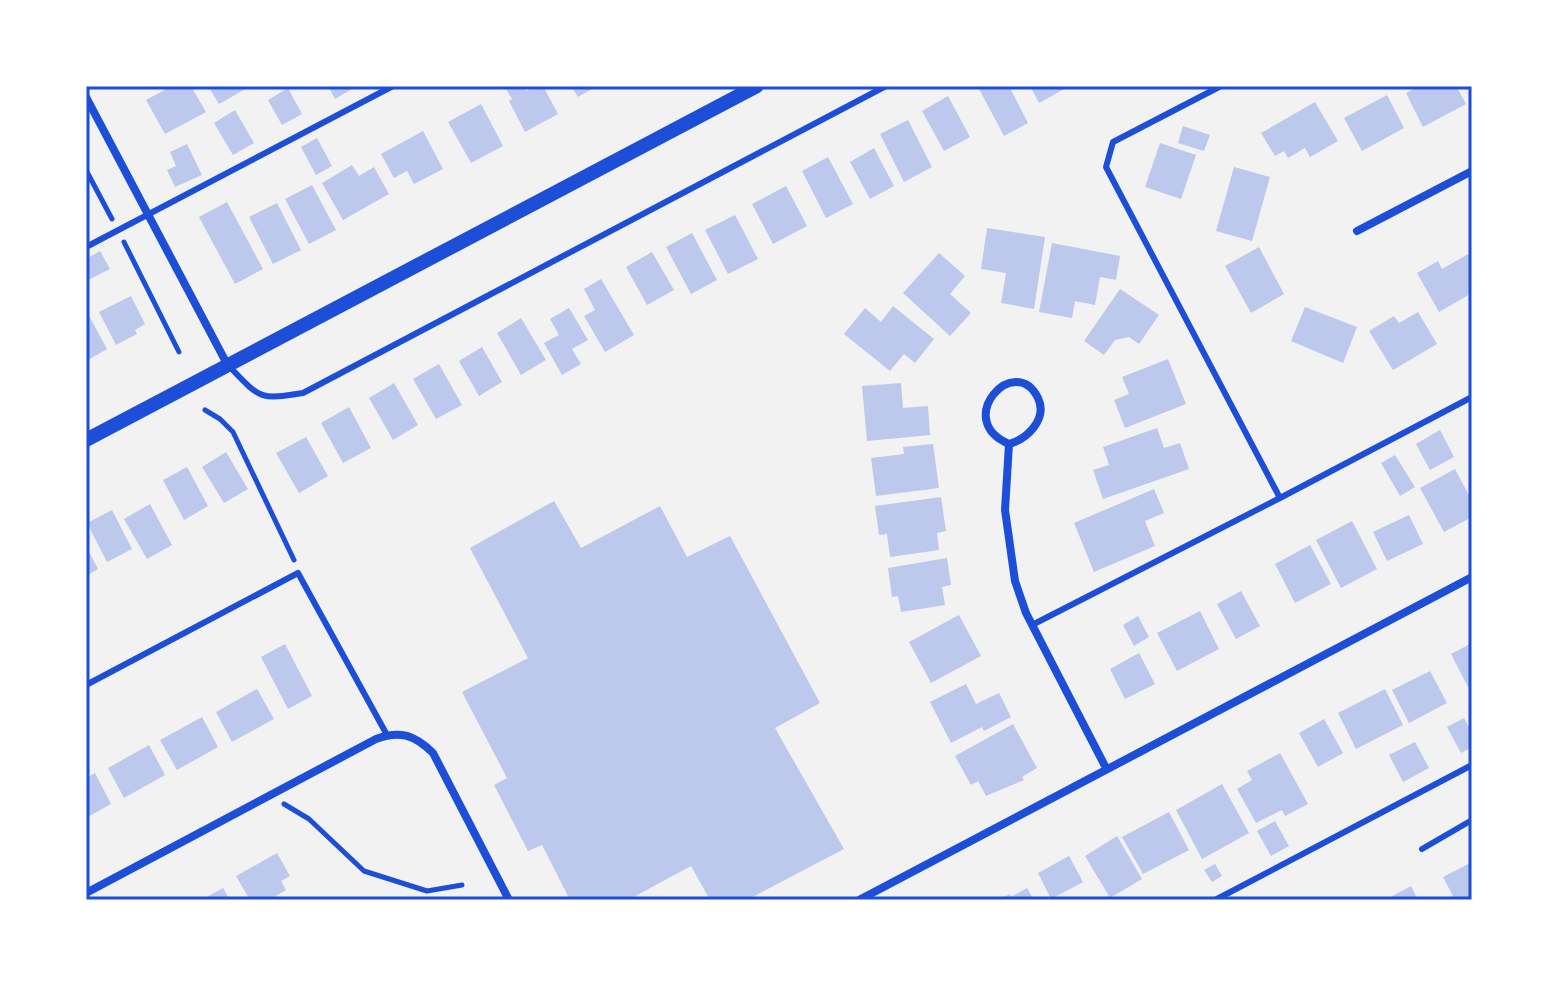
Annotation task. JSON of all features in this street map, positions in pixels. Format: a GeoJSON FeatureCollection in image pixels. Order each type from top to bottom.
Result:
{"type":"FeatureCollection","features":[{"type":"Feature","properties":{"kind":"street"},"geometry":{"type":"LineString","coordinates":[[86,440],[757,86]]}},
{"type":"Feature","properties":{"kind":"street"},"geometry":{"type":"LineString","coordinates":[[86,97],[227,364]]}},
{"type":"Feature","properties":{"kind":"street"},"geometry":{"type":"LineString","coordinates":[[1357,231],[1472,171]]}},
{"type":"Feature","properties":{"kind":"street"},"geometry":{"type":"LineString","coordinates":[[1009,382],[1026,385],[1038,397],[1041,413],[1024,440],[1009,444],[993,434],[986,419],[987,403],[996,389],[1009,382]]}},
{"type":"Feature","properties":{"kind":"street"},"geometry":{"type":"LineString","coordinates":[[1009,444],[1005,486],[1008,545],[1015,581],[1032,625],[1106,768]]}},
{"type":"Feature","properties":{"kind":"street"},"geometry":{"type":"LineString","coordinates":[[859,900],[1472,577]]}},
{"type":"Feature","properties":{"kind":"street"},"geometry":{"type":"LineString","coordinates":[[86,893],[387,735],[401,733],[414,737],[433,753],[509,900]]}},
{"type":"Feature","properties":{"kind":"lane"},"geometry":{"type":"LineString","coordinates":[[86,247],[393,86]]}},
{"type":"Feature","properties":{"kind":"lane"},"geometry":{"type":"LineString","coordinates":[[227,364],[251,390],[269,399],[303,393],[886,86]]}},
{"type":"Feature","properties":{"kind":"lane"},"geometry":{"type":"LineString","coordinates":[[1221,86],[1113,142],[1106,167],[1280,498]]}},
{"type":"Feature","properties":{"kind":"lane"},"geometry":{"type":"LineString","coordinates":[[1032,625],[1472,397]]}},
{"type":"Feature","properties":{"kind":"lane"},"geometry":{"type":"LineString","coordinates":[[86,685],[298,573],[387,735]]}},
{"type":"Feature","properties":{"kind":"lane"},"geometry":{"type":"LineString","coordinates":[[1215,900],[1472,765]]}},
{"type":"Feature","properties":{"kind":"lane"},"geometry":{"type":"LineString","coordinates":[[1422,849],[1472,820]]}},
{"type":"Feature","properties":{"kind":"path"},"geometry":{"type":"LineString","coordinates":[[86,170],[179,352]]}},
{"type":"Feature","properties":{"kind":"path"},"geometry":{"type":"LineString","coordinates":[[205,410],[233,432],[298,573]]}},
{"type":"Feature","properties":{"kind":"path"},"geometry":{"type":"LineString","coordinates":[[266,799],[286,805],[309,819],[364,871],[427,891],[462,885]]}},
{"type":"Feature","properties":{"kind":"building"},"geometry":{"type":"Polygon","coordinates":[[[172,86],[191,86],[206,112],[165,134],[146,100],[172,86]]]}},
{"type":"Feature","properties":{"kind":"building"},"geometry":{"type":"Polygon","coordinates":[[[208,86],[251,86],[219,104],[208,86]]]}},
{"type":"Feature","properties":{"kind":"building"},"geometry":{"type":"Polygon","coordinates":[[[328,86],[357,86],[335,99],[328,86]]]}},
{"type":"Feature","properties":{"kind":"building"},"geometry":{"type":"Polygon","coordinates":[[[504,86],[523,86],[526,91],[543,86],[558,114],[525,132],[504,86]]]}},
{"type":"Feature","properties":{"kind":"building"},"geometry":{"type":"Polygon","coordinates":[[[571,86],[597,86],[578,97],[571,86]]]}},
{"type":"Feature","properties":{"kind":"building"},"geometry":{"type":"Polygon","coordinates":[[[980,86],[1009,86],[1028,123],[1004,136],[980,86]]]}},
{"type":"Feature","properties":{"kind":"building"},"geometry":{"type":"Polygon","coordinates":[[[1030,86],[1062,86],[1064,89],[1039,103],[1030,86]]]}},
{"type":"Feature","properties":{"kind":"building"},"geometry":{"type":"Polygon","coordinates":[[[1420,86],[1456,86],[1466,104],[1423,127],[1406,93],[1420,86]]]}},
{"type":"Feature","properties":{"kind":"building"},"geometry":{"type":"Polygon","coordinates":[[[288,88],[302,114],[282,125],[268,100],[288,88]]]}},
{"type":"Feature","properties":{"kind":"building"},"geometry":{"type":"Polygon","coordinates":[[[1387,95],[1404,128],[1362,151],[1344,118],[1387,95]]]}},
{"type":"Feature","properties":{"kind":"building"},"geometry":{"type":"Polygon","coordinates":[[[948,96],[970,137],[944,151],[922,111],[948,96]]]}},
{"type":"Feature","properties":{"kind":"building"},"geometry":{"type":"Polygon","coordinates":[[[1315,102],[1338,141],[1310,157],[1305,148],[1288,158],[1284,151],[1275,156],[1261,133],[1315,102]]]}},
{"type":"Feature","properties":{"kind":"building"},"geometry":{"type":"Polygon","coordinates":[[[481,104],[503,146],[471,163],[448,122],[481,104]]]}},
{"type":"Feature","properties":{"kind":"building"},"geometry":{"type":"Polygon","coordinates":[[[235,110],[254,143],[233,155],[214,123],[235,110]]]}},
{"type":"Feature","properties":{"kind":"building"},"geometry":{"type":"Polygon","coordinates":[[[908,120],[932,167],[904,182],[880,134],[908,120]]]}},
{"type":"Feature","properties":{"kind":"building"},"geometry":{"type":"Polygon","coordinates":[[[1183,126],[1210,135],[1204,151],[1178,143],[1183,126]]]}},
{"type":"Feature","properties":{"kind":"building"},"geometry":{"type":"Polygon","coordinates":[[[423,131],[443,169],[414,184],[407,171],[394,178],[381,154],[423,131]]]}},
{"type":"Feature","properties":{"kind":"building"},"geometry":{"type":"Polygon","coordinates":[[[317,138],[332,166],[316,175],[301,147],[317,138]]]}},
{"type":"Feature","properties":{"kind":"building"},"geometry":{"type":"Polygon","coordinates":[[[1160,143],[1196,155],[1181,199],[1145,187],[1160,143]]]}},
{"type":"Feature","properties":{"kind":"building"},"geometry":{"type":"Polygon","coordinates":[[[187,144],[202,175],[175,187],[167,170],[176,166],[170,152],[187,144]]]}},
{"type":"Feature","properties":{"kind":"building"},"geometry":{"type":"Polygon","coordinates":[[[874,148],[894,186],[870,199],[850,162],[874,148]]]}},
{"type":"Feature","properties":{"kind":"building"},"geometry":{"type":"Polygon","coordinates":[[[828,157],[853,204],[826,218],[802,171],[828,157]]]}},
{"type":"Feature","properties":{"kind":"building"},"geometry":{"type":"Polygon","coordinates":[[[352,165],[359,176],[374,167],[389,194],[343,220],[322,183],[352,165]]]}},
{"type":"Feature","properties":{"kind":"building"},"geometry":{"type":"Polygon","coordinates":[[[1234,167],[1270,177],[1252,241],[1216,231],[1234,167]]]}},
{"type":"Feature","properties":{"kind":"building"},"geometry":{"type":"Polygon","coordinates":[[[312,185],[336,230],[309,244],[285,199],[312,185]]]}},
{"type":"Feature","properties":{"kind":"building"},"geometry":{"type":"Polygon","coordinates":[[[786,186],[807,226],[773,244],[752,204],[786,186]]]}},
{"type":"Feature","properties":{"kind":"building"},"geometry":{"type":"Polygon","coordinates":[[[227,202],[263,269],[235,284],[199,217],[227,202]]]}},
{"type":"Feature","properties":{"kind":"building"},"geometry":{"type":"Polygon","coordinates":[[[277,203],[301,250],[273,264],[249,217],[277,203]]]}},
{"type":"Feature","properties":{"kind":"building"},"geometry":{"type":"Polygon","coordinates":[[[735,215],[758,259],[728,274],[705,230],[735,215]]]}},
{"type":"Feature","properties":{"kind":"building"},"geometry":{"type":"Polygon","coordinates":[[[987,228],[1045,237],[1034,309],[1001,303],[1006,273],[981,269],[987,228]]]}},
{"type":"Feature","properties":{"kind":"building"},"geometry":{"type":"Polygon","coordinates":[[[692,233],[717,280],[691,294],[666,247],[692,233]]]}},
{"type":"Feature","properties":{"kind":"building"},"geometry":{"type":"Polygon","coordinates":[[[1052,243],[1120,256],[1116,280],[1100,277],[1095,305],[1075,301],[1072,318],[1039,312],[1052,243]]]}},
{"type":"Feature","properties":{"kind":"building"},"geometry":{"type":"Polygon","coordinates":[[[1259,247],[1284,294],[1251,313],[1225,266],[1259,247]]]}},
{"type":"Feature","properties":{"kind":"building"},"geometry":{"type":"Polygon","coordinates":[[[100,251],[110,269],[86,281],[86,259],[100,251]]]}},
{"type":"Feature","properties":{"kind":"building"},"geometry":{"type":"Polygon","coordinates":[[[652,252],[674,290],[647,305],[626,267],[652,252]]]}},
{"type":"Feature","properties":{"kind":"building"},"geometry":{"type":"Polygon","coordinates":[[[939,253],[965,276],[950,294],[971,313],[950,336],[903,293],[939,253]]]}},
{"type":"Feature","properties":{"kind":"building"},"geometry":{"type":"Polygon","coordinates":[[[1468,254],[1472,262],[1472,293],[1439,312],[1417,273],[1438,261],[1442,269],[1468,254]]]}},
{"type":"Feature","properties":{"kind":"building"},"geometry":{"type":"Polygon","coordinates":[[[601,279],[634,335],[605,352],[584,316],[595,310],[584,289],[601,279]]]}},
{"type":"Feature","properties":{"kind":"building"},"geometry":{"type":"Polygon","coordinates":[[[1120,289],[1159,315],[1139,344],[1129,337],[1115,340],[1104,355],[1084,341],[1120,289]]]}},
{"type":"Feature","properties":{"kind":"building"},"geometry":{"type":"Polygon","coordinates":[[[131,296],[145,324],[135,330],[137,334],[116,345],[99,312],[131,296]]]}},
{"type":"Feature","properties":{"kind":"building"},"geometry":{"type":"Polygon","coordinates":[[[893,306],[934,339],[915,363],[904,354],[890,371],[844,334],[865,308],[881,322],[893,306]]]}},
{"type":"Feature","properties":{"kind":"building"},"geometry":{"type":"Polygon","coordinates":[[[1305,307],[1357,327],[1343,363],[1291,341],[1305,307]]]}},
{"type":"Feature","properties":{"kind":"building"},"geometry":{"type":"Polygon","coordinates":[[[569,308],[588,340],[572,349],[581,364],[562,375],[544,343],[559,335],[550,319],[569,308]]]}},
{"type":"Feature","properties":{"kind":"building"},"geometry":{"type":"Polygon","coordinates":[[[86,310],[107,349],[86,361],[86,310]]]}},
{"type":"Feature","properties":{"kind":"building"},"geometry":{"type":"Polygon","coordinates":[[[1418,312],[1437,344],[1393,370],[1369,331],[1394,316],[1399,323],[1418,312]]]}},
{"type":"Feature","properties":{"kind":"building"},"geometry":{"type":"Polygon","coordinates":[[[521,318],[546,360],[521,375],[497,333],[521,318]]]}},
{"type":"Feature","properties":{"kind":"building"},"geometry":{"type":"Polygon","coordinates":[[[482,347],[502,382],[479,396],[459,361],[482,347]]]}},
{"type":"Feature","properties":{"kind":"building"},"geometry":{"type":"Polygon","coordinates":[[[1168,359],[1186,404],[1125,428],[1114,400],[1129,394],[1122,377],[1168,359]]]}},
{"type":"Feature","properties":{"kind":"building"},"geometry":{"type":"Polygon","coordinates":[[[439,364],[462,405],[436,419],[413,379],[439,364]]]}},
{"type":"Feature","properties":{"kind":"building"},"geometry":{"type":"Polygon","coordinates":[[[394,383],[418,425],[393,440],[369,398],[394,383]]]}},
{"type":"Feature","properties":{"kind":"building"},"geometry":{"type":"Polygon","coordinates":[[[901,383],[903,408],[928,406],[930,435],[867,441],[862,386],[901,383]]]}},
{"type":"Feature","properties":{"kind":"building"},"geometry":{"type":"Polygon","coordinates":[[[349,407],[371,448],[343,463],[321,423],[349,407]]]}},
{"type":"Feature","properties":{"kind":"building"},"geometry":{"type":"Polygon","coordinates":[[[1157,428],[1164,448],[1180,443],[1189,469],[1103,499],[1093,470],[1109,465],[1103,447],[1157,428]]]}},
{"type":"Feature","properties":{"kind":"building"},"geometry":{"type":"Polygon","coordinates":[[[1440,430],[1454,457],[1430,470],[1416,444],[1440,430]]]}},
{"type":"Feature","properties":{"kind":"building"},"geometry":{"type":"Polygon","coordinates":[[[306,437],[328,476],[299,493],[276,453],[306,437]]]}},
{"type":"Feature","properties":{"kind":"building"},"geometry":{"type":"Polygon","coordinates":[[[933,444],[939,488],[876,496],[871,458],[904,454],[903,447],[933,444]]]}},
{"type":"Feature","properties":{"kind":"building"},"geometry":{"type":"Polygon","coordinates":[[[226,452],[248,489],[224,503],[202,467],[226,452]]]}},
{"type":"Feature","properties":{"kind":"building"},"geometry":{"type":"Polygon","coordinates":[[[1395,455],[1415,487],[1400,496],[1381,463],[1395,455]]]}},
{"type":"Feature","properties":{"kind":"building"},"geometry":{"type":"Polygon","coordinates":[[[187,467],[208,506],[184,520],[163,480],[187,467]]]}},
{"type":"Feature","properties":{"kind":"building"},"geometry":{"type":"Polygon","coordinates":[[[1455,469],[1472,501],[1472,517],[1444,532],[1420,488],[1455,469]]]}},
{"type":"Feature","properties":{"kind":"building"},"geometry":{"type":"Polygon","coordinates":[[[1154,489],[1164,513],[1145,521],[1155,546],[1094,572],[1074,523],[1154,489]]]}},
{"type":"Feature","properties":{"kind":"building"},"geometry":{"type":"Polygon","coordinates":[[[941,497],[946,531],[937,533],[939,550],[890,557],[887,534],[879,535],[875,506],[941,497]]]}},
{"type":"Feature","properties":{"kind":"building"},"geometry":{"type":"Polygon","coordinates":[[[554,501],[581,548],[660,506],[687,557],[730,536],[820,703],[775,728],[844,849],[747,900],[710,900],[691,866],[628,900],[570,900],[542,845],[528,851],[494,785],[507,778],[462,692],[528,658],[470,548],[554,501]]]}},
{"type":"Feature","properties":{"kind":"building"},"geometry":{"type":"Polygon","coordinates":[[[150,504],[172,545],[147,559],[124,519],[150,504]]]}},
{"type":"Feature","properties":{"kind":"building"},"geometry":{"type":"Polygon","coordinates":[[[112,510],[132,549],[107,562],[87,523],[112,510]]]}},
{"type":"Feature","properties":{"kind":"building"},"geometry":{"type":"Polygon","coordinates":[[[1409,515],[1423,544],[1387,561],[1373,532],[1409,515]]]}},
{"type":"Feature","properties":{"kind":"building"},"geometry":{"type":"Polygon","coordinates":[[[1352,521],[1377,569],[1341,588],[1316,540],[1352,521]]]}},
{"type":"Feature","properties":{"kind":"building"},"geometry":{"type":"Polygon","coordinates":[[[1310,545],[1331,584],[1295,603],[1275,564],[1310,545]]]}},
{"type":"Feature","properties":{"kind":"building"},"geometry":{"type":"Polygon","coordinates":[[[86,546],[98,569],[86,576],[86,546]]]}},
{"type":"Feature","properties":{"kind":"building"},"geometry":{"type":"Polygon","coordinates":[[[947,558],[951,585],[942,587],[945,605],[901,612],[898,596],[892,597],[888,568],[947,558]]]}},
{"type":"Feature","properties":{"kind":"building"},"geometry":{"type":"Polygon","coordinates":[[[1241,591],[1260,626],[1236,639],[1217,604],[1241,591]]]}},
{"type":"Feature","properties":{"kind":"building"},"geometry":{"type":"Polygon","coordinates":[[[1200,611],[1219,649],[1177,671],[1157,633],[1200,611]]]}},
{"type":"Feature","properties":{"kind":"building"},"geometry":{"type":"Polygon","coordinates":[[[959,615],[981,656],[931,683],[909,642],[959,615]]]}},
{"type":"Feature","properties":{"kind":"building"},"geometry":{"type":"Polygon","coordinates":[[[1138,616],[1149,637],[1134,646],[1123,625],[1138,616]]]}},
{"type":"Feature","properties":{"kind":"building"},"geometry":{"type":"Polygon","coordinates":[[[1472,643],[1472,685],[1468,687],[1451,654],[1472,643]]]}},
{"type":"Feature","properties":{"kind":"building"},"geometry":{"type":"Polygon","coordinates":[[[285,644],[312,696],[288,709],[261,657],[285,644]]]}},
{"type":"Feature","properties":{"kind":"building"},"geometry":{"type":"Polygon","coordinates":[[[1139,653],[1155,684],[1125,699],[1110,669],[1139,653]]]}},
{"type":"Feature","properties":{"kind":"building"},"geometry":{"type":"Polygon","coordinates":[[[1430,671],[1447,703],[1409,723],[1392,690],[1430,671]]]}},
{"type":"Feature","properties":{"kind":"building"},"geometry":{"type":"Polygon","coordinates":[[[966,684],[976,704],[999,693],[1011,717],[951,743],[930,702],[966,684]]]}},
{"type":"Feature","properties":{"kind":"building"},"geometry":{"type":"Polygon","coordinates":[[[257,689],[274,719],[232,742],[216,712],[257,689]]]}},
{"type":"Feature","properties":{"kind":"building"},"geometry":{"type":"Polygon","coordinates":[[[1385,689],[1403,725],[1356,749],[1338,713],[1385,689]]]}},
{"type":"Feature","properties":{"kind":"building"},"geometry":{"type":"Polygon","coordinates":[[[202,717],[218,747],[177,770],[160,740],[202,717]]]}},
{"type":"Feature","properties":{"kind":"building"},"geometry":{"type":"Polygon","coordinates":[[[1464,718],[1472,733],[1472,747],[1461,753],[1447,727],[1464,718]]]}},
{"type":"Feature","properties":{"kind":"building"},"geometry":{"type":"Polygon","coordinates":[[[1324,719],[1343,753],[1318,767],[1299,733],[1324,719]]]}},
{"type":"Feature","properties":{"kind":"building"},"geometry":{"type":"Polygon","coordinates":[[[1013,724],[1037,768],[1022,777],[1024,780],[986,796],[978,781],[971,785],[955,756],[1013,724]]]}},
{"type":"Feature","properties":{"kind":"building"},"geometry":{"type":"Polygon","coordinates":[[[1415,742],[1429,768],[1403,782],[1389,755],[1415,742]]]}},
{"type":"Feature","properties":{"kind":"building"},"geometry":{"type":"Polygon","coordinates":[[[149,745],[165,775],[124,798],[108,768],[149,745]]]}},
{"type":"Feature","properties":{"kind":"building"},"geometry":{"type":"Polygon","coordinates":[[[1280,753],[1308,804],[1285,816],[1282,810],[1256,823],[1237,789],[1252,780],[1247,771],[1280,753]]]}},
{"type":"Feature","properties":{"kind":"building"},"geometry":{"type":"Polygon","coordinates":[[[95,773],[111,804],[86,818],[86,778],[95,773]]]}},
{"type":"Feature","properties":{"kind":"building"},"geometry":{"type":"Polygon","coordinates":[[[1222,784],[1249,833],[1202,859],[1176,810],[1222,784]]]}},
{"type":"Feature","properties":{"kind":"building"},"geometry":{"type":"Polygon","coordinates":[[[1169,812],[1189,850],[1143,874],[1122,837],[1169,812]]]}},
{"type":"Feature","properties":{"kind":"building"},"geometry":{"type":"Polygon","coordinates":[[[1275,821],[1289,846],[1271,856],[1257,831],[1275,821]]]}},
{"type":"Feature","properties":{"kind":"building"},"geometry":{"type":"Polygon","coordinates":[[[1117,836],[1142,879],[1110,898],[1085,856],[1117,836]]]}},
{"type":"Feature","properties":{"kind":"building"},"geometry":{"type":"Polygon","coordinates":[[[277,853],[290,876],[281,881],[286,890],[269,900],[250,900],[236,876],[277,853]]]}},
{"type":"Feature","properties":{"kind":"building"},"geometry":{"type":"Polygon","coordinates":[[[1069,856],[1083,882],[1051,899],[1038,873],[1069,856]]]}},
{"type":"Feature","properties":{"kind":"building"},"geometry":{"type":"Polygon","coordinates":[[[1472,862],[1472,900],[1455,900],[1443,877],[1472,862]]]}},
{"type":"Feature","properties":{"kind":"building"},"geometry":{"type":"Polygon","coordinates":[[[1215,864],[1222,876],[1212,882],[1204,870],[1215,864]]]}},
{"type":"Feature","properties":{"kind":"building"},"geometry":{"type":"Polygon","coordinates":[[[1411,886],[1418,900],[1385,900],[1411,886]]]}},
{"type":"Feature","properties":{"kind":"building"},"geometry":{"type":"Polygon","coordinates":[[[223,888],[230,900],[201,900],[223,888]]]}},
{"type":"Feature","properties":{"kind":"building"},"geometry":{"type":"Polygon","coordinates":[[[1027,888],[1034,900],[998,900],[1010,894],[1011,897],[1027,888]]]}}]}
